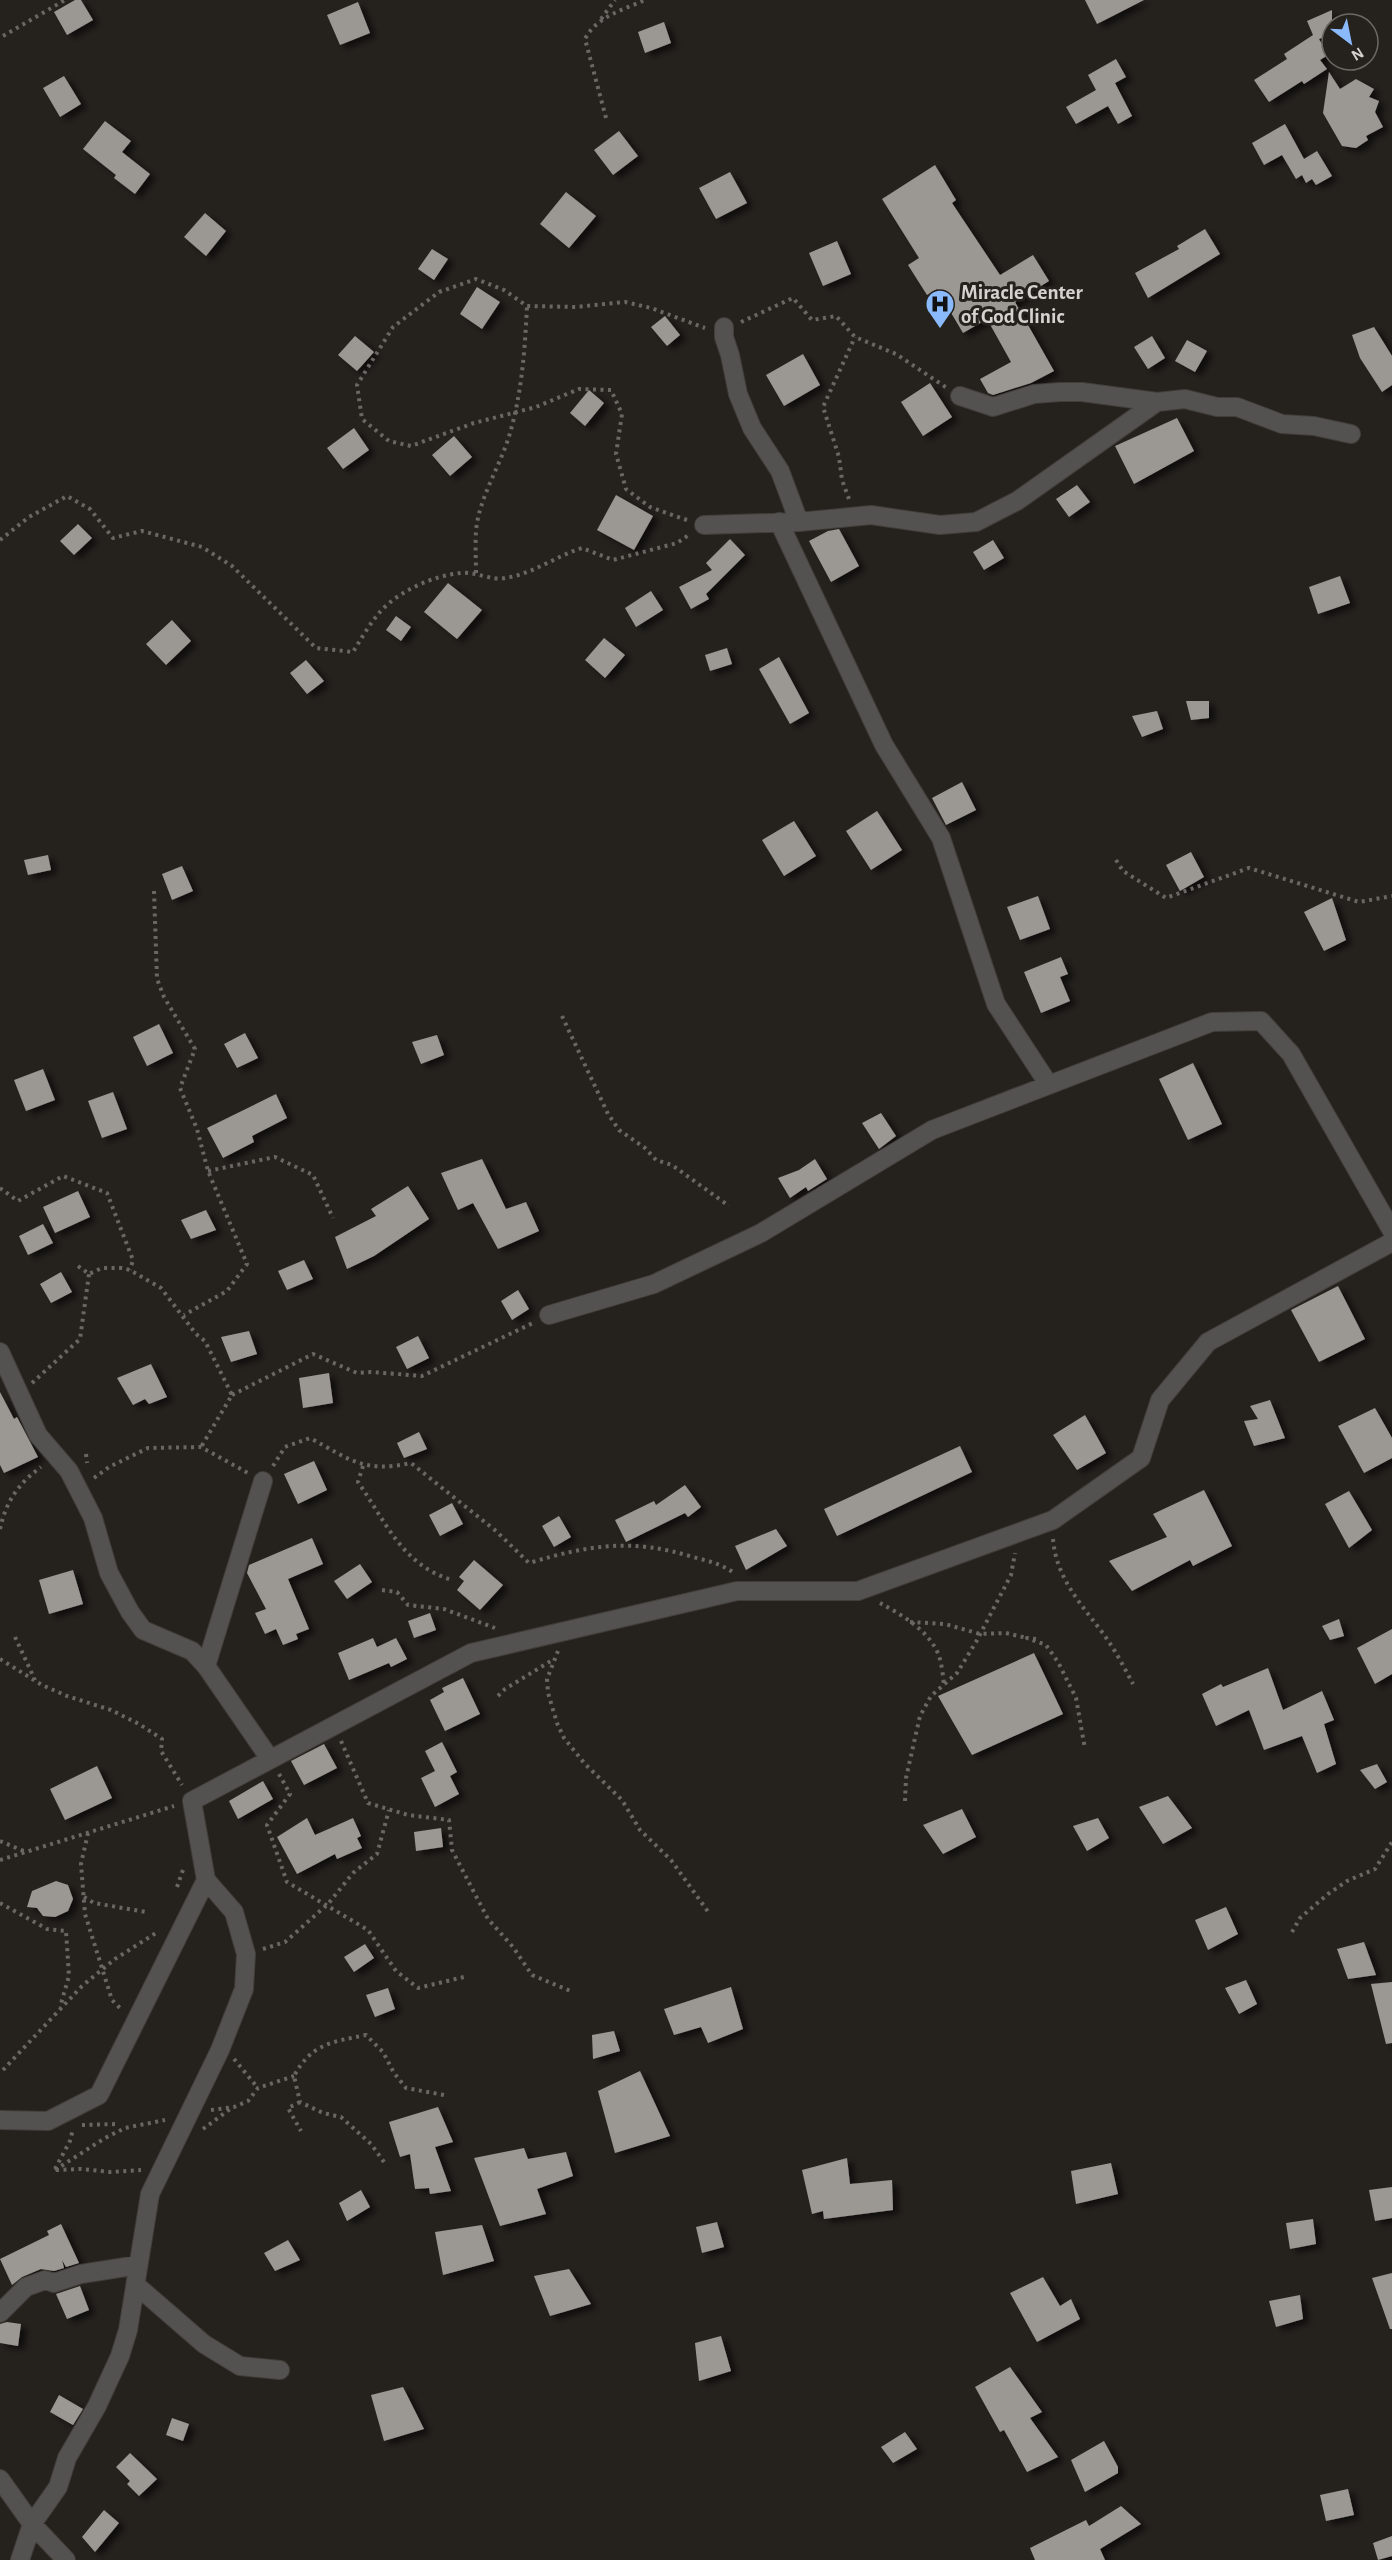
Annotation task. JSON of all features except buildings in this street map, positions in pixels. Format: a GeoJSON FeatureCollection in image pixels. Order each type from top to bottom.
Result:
{"type":"FeatureCollection","features":[{"type":"Feature","properties":{"kind":"street"},"geometry":{"type":"LineString","coordinates":[[724,327],[724,337],[738,394],[752,428],[780,471],[799,522]]}},
{"type":"Feature","properties":{"kind":"street"},"geometry":{"type":"LineString","coordinates":[[960,396],[993,407],[1034,394],[1060,392],[1082,392],[1157,402],[1185,399],[1217,407],[1237,407],[1282,424],[1314,426],[1351,434]]}},
{"type":"Feature","properties":{"kind":"street"},"geometry":{"type":"LineString","coordinates":[[704,525],[799,522],[871,515],[940,525],[976,522],[1017,501],[1157,402]]}},
{"type":"Feature","properties":{"kind":"street"},"geometry":{"type":"LineString","coordinates":[[779,522],[885,745],[941,838],[996,1004],[1049,1085]]}},
{"type":"Feature","properties":{"kind":"street"},"geometry":{"type":"LineString","coordinates":[[549,1315],[654,1284],[761,1233],[932,1130],[1212,1022],[1261,1022],[1291,1054],[1392,1231]]}},
{"type":"Feature","properties":{"kind":"street"},"geometry":{"type":"LineString","coordinates":[[20,2560],[32,2524],[58,2487],[67,2458],[97,2406],[120,2356],[128,2330],[150,2194],[220,2050],[244,1989],[246,1954],[234,1912],[206,1880],[192,1801],[471,1653],[737,1591],[858,1591],[1053,1520],[1141,1458],[1160,1400],[1208,1342],[1392,1242]]}},
{"type":"Feature","properties":{"kind":"street"},"geometry":{"type":"LineString","coordinates":[[0,1352],[38,1435],[69,1470],[80,1491],[93,1518],[109,1573],[130,1612],[143,1630],[192,1652],[206,1666],[270,1760]]}},
{"type":"Feature","properties":{"kind":"street"},"geometry":{"type":"LineString","coordinates":[[206,1666],[263,1481]]}},
{"type":"Feature","properties":{"kind":"street"},"geometry":{"type":"LineString","coordinates":[[0,2120],[48,2121],[99,2095],[206,1880]]}},
{"type":"Feature","properties":{"kind":"street"},"geometry":{"type":"LineString","coordinates":[[0,2313],[26,2287],[45,2280],[54,2283],[81,2274],[138,2265]]}},
{"type":"Feature","properties":{"kind":"street"},"geometry":{"type":"LineString","coordinates":[[136,2285],[204,2344],[240,2366],[280,2370]]}},
{"type":"Feature","properties":{"kind":"street"},"geometry":{"type":"LineString","coordinates":[[0,2479],[32,2524],[66,2560]]}},
{"type":"Feature","properties":{"kind":"path"},"geometry":{"type":"LineString","coordinates":[[3,36],[65,0]]}},
{"type":"Feature","properties":{"kind":"path"},"geometry":{"type":"LineString","coordinates":[[601,20],[615,0]]}},
{"type":"Feature","properties":{"kind":"path"},"geometry":{"type":"LineString","coordinates":[[606,118],[585,39],[591,27],[601,20],[645,0]]}},
{"type":"Feature","properties":{"kind":"path"},"geometry":{"type":"LineString","coordinates":[[704,525],[650,507],[626,489],[616,454],[622,414],[611,390],[579,388],[536,407],[474,423],[411,446],[389,441],[362,419],[357,385],[393,327],[439,292],[476,279],[504,290],[527,306],[576,307],[625,302],[651,308],[709,329],[744,321],[793,298],[812,320],[836,316],[855,338],[896,354],[960,396]]}},
{"type":"Feature","properties":{"kind":"path"},"geometry":{"type":"LineString","coordinates":[[476,573],[476,530],[489,486],[502,459],[514,413],[524,359],[527,306]]}},
{"type":"Feature","properties":{"kind":"path"},"geometry":{"type":"LineString","coordinates":[[855,338],[823,407],[839,457],[842,480],[849,500],[856,508],[871,515]]}},
{"type":"Feature","properties":{"kind":"path"},"geometry":{"type":"LineString","coordinates":[[0,540],[29,517],[67,496],[90,509],[114,538],[142,531],[202,548],[232,566],[316,648],[353,651],[379,612],[428,581],[459,573],[476,573],[504,579],[542,567],[565,554],[582,548],[613,560],[677,543],[704,525]]}},
{"type":"Feature","properties":{"kind":"path"},"geometry":{"type":"LineString","coordinates":[[1116,860],[1123,871],[1166,898],[1249,868],[1359,902],[1392,896]]}},
{"type":"Feature","properties":{"kind":"path"},"geometry":{"type":"LineString","coordinates":[[154,891],[157,980],[164,997],[195,1049],[180,1088],[197,1130],[208,1171],[247,1264],[227,1291],[184,1315]]}},
{"type":"Feature","properties":{"kind":"path"},"geometry":{"type":"LineString","coordinates":[[562,1016],[608,1114],[619,1130],[645,1148],[656,1160],[672,1165],[729,1206]]}},
{"type":"Feature","properties":{"kind":"path"},"geometry":{"type":"LineString","coordinates":[[208,1171],[275,1157],[313,1175],[333,1218]]}},
{"type":"Feature","properties":{"kind":"path"},"geometry":{"type":"LineString","coordinates":[[0,1188],[18,1201],[63,1176],[107,1192],[133,1260],[130,1270]]}},
{"type":"Feature","properties":{"kind":"path"},"geometry":{"type":"LineString","coordinates":[[78,1266],[89,1274]]}},
{"type":"Feature","properties":{"kind":"path"},"geometry":{"type":"LineString","coordinates":[[89,1274],[102,1268],[130,1270],[161,1288],[184,1315],[196,1334],[205,1341],[232,1395]]}},
{"type":"Feature","properties":{"kind":"path"},"geometry":{"type":"LineString","coordinates":[[19,1395],[80,1339],[89,1274]]}},
{"type":"Feature","properties":{"kind":"path"},"geometry":{"type":"LineString","coordinates":[[201,1447],[232,1395],[313,1354],[357,1373],[422,1376],[549,1315]]}},
{"type":"Feature","properties":{"kind":"path"},"geometry":{"type":"LineString","coordinates":[[80,1491],[109,1467],[148,1448],[201,1447],[263,1481],[285,1447],[310,1438],[363,1466],[391,1468],[411,1463],[496,1530],[529,1563],[576,1549],[612,1544],[669,1549],[726,1566],[756,1591]]}},
{"type":"Feature","properties":{"kind":"path"},"geometry":{"type":"LineString","coordinates":[[0,1529],[13,1493],[27,1478],[56,1456]]}},
{"type":"Feature","properties":{"kind":"path"},"geometry":{"type":"LineString","coordinates":[[363,1466],[358,1482],[403,1551],[435,1575],[452,1580]]}},
{"type":"Feature","properties":{"kind":"path"},"geometry":{"type":"LineString","coordinates":[[1053,1520],[1053,1542],[1061,1575],[1088,1617],[1102,1632],[1133,1684]]}},
{"type":"Feature","properties":{"kind":"path"},"geometry":{"type":"LineString","coordinates":[[905,1801],[906,1778],[920,1716],[931,1696],[957,1673],[1011,1575],[1017,1546],[1012,1536]]}},
{"type":"Feature","properties":{"kind":"path"},"geometry":{"type":"LineString","coordinates":[[382,1590],[397,1592],[408,1605],[444,1610],[497,1629]]}},
{"type":"Feature","properties":{"kind":"path"},"geometry":{"type":"LineString","coordinates":[[858,1591],[895,1611],[925,1633],[939,1656],[944,1685]]}},
{"type":"Feature","properties":{"kind":"path"},"geometry":{"type":"LineString","coordinates":[[909,1622],[945,1624],[980,1634],[1006,1633],[1046,1645],[1058,1662],[1076,1698],[1085,1749]]}},
{"type":"Feature","properties":{"kind":"path"},"geometry":{"type":"LineString","coordinates":[[569,1630],[547,1679],[548,1693],[556,1722],[564,1738],[585,1764],[622,1800],[640,1830],[671,1860],[709,1913]]}},
{"type":"Feature","properties":{"kind":"path"},"geometry":{"type":"LineString","coordinates":[[15,1637],[36,1680]]}},
{"type":"Feature","properties":{"kind":"path"},"geometry":{"type":"LineString","coordinates":[[1027,1638],[1036,1639]]}},
{"type":"Feature","properties":{"kind":"path"},"geometry":{"type":"LineString","coordinates":[[0,1659],[67,1696],[111,1710],[162,1739],[161,1751],[192,1801],[0,1860]]}},
{"type":"Feature","properties":{"kind":"path"},"geometry":{"type":"LineString","coordinates":[[498,1696],[505,1689],[555,1659]]}},
{"type":"Feature","properties":{"kind":"path"},"geometry":{"type":"LineString","coordinates":[[334,1725],[368,1803],[408,1815],[448,1820],[452,1850],[488,1919],[513,1947],[532,1975],[573,1992]]}},
{"type":"Feature","properties":{"kind":"path"},"geometry":{"type":"LineString","coordinates":[[270,1760],[290,1794],[267,1825],[287,1882],[328,1904],[368,1930],[396,1971],[418,1988],[468,1976]]}},
{"type":"Feature","properties":{"kind":"path"},"geometry":{"type":"LineString","coordinates":[[246,1954],[285,1942],[328,1904],[353,1873],[378,1854],[390,1810]]}},
{"type":"Feature","properties":{"kind":"path"},"geometry":{"type":"LineString","coordinates":[[88,1833],[81,1864],[88,1928],[112,2000],[135,2022]]}},
{"type":"Feature","properties":{"kind":"path"},"geometry":{"type":"LineString","coordinates":[[0,1841],[26,1852]]}},
{"type":"Feature","properties":{"kind":"path"},"geometry":{"type":"LineString","coordinates":[[1292,1932],[1300,1918],[1328,1894],[1347,1881],[1375,1869],[1392,1842]]}},
{"type":"Feature","properties":{"kind":"path"},"geometry":{"type":"LineString","coordinates":[[84,1897],[94,1903],[146,1912]]}},
{"type":"Feature","properties":{"kind":"path"},"geometry":{"type":"LineString","coordinates":[[0,1903],[47,1929],[66,1931],[69,1976],[58,2011]]}},
{"type":"Feature","properties":{"kind":"path"},"geometry":{"type":"LineString","coordinates":[[3,2070],[40,2027],[103,1969],[159,1931],[176,1938]]}},
{"type":"Feature","properties":{"kind":"path"},"geometry":{"type":"LineString","coordinates":[[300,2102],[294,2076],[313,2050],[325,2043],[366,2035],[383,2052],[394,2073],[406,2088],[444,2095]]}},
{"type":"Feature","properties":{"kind":"path"},"geometry":{"type":"LineString","coordinates":[[220,2050],[235,2060],[258,2088]]}},
{"type":"Feature","properties":{"kind":"path"},"geometry":{"type":"LineString","coordinates":[[88,2101],[74,2124],[70,2141],[55,2170],[160,2172]]}},
{"type":"Feature","properties":{"kind":"path"},"geometry":{"type":"LineString","coordinates":[[300,2102],[288,2108],[301,2131]]}},
{"type":"Feature","properties":{"kind":"path"},"geometry":{"type":"LineString","coordinates":[[300,2102],[322,2113],[341,2117],[371,2144],[384,2162]]}},
{"type":"Feature","properties":{"kind":"place","name":"Miracle Center of God Clinic"},"geometry":{"type":"Point","coordinates":[940,330]}}]}
